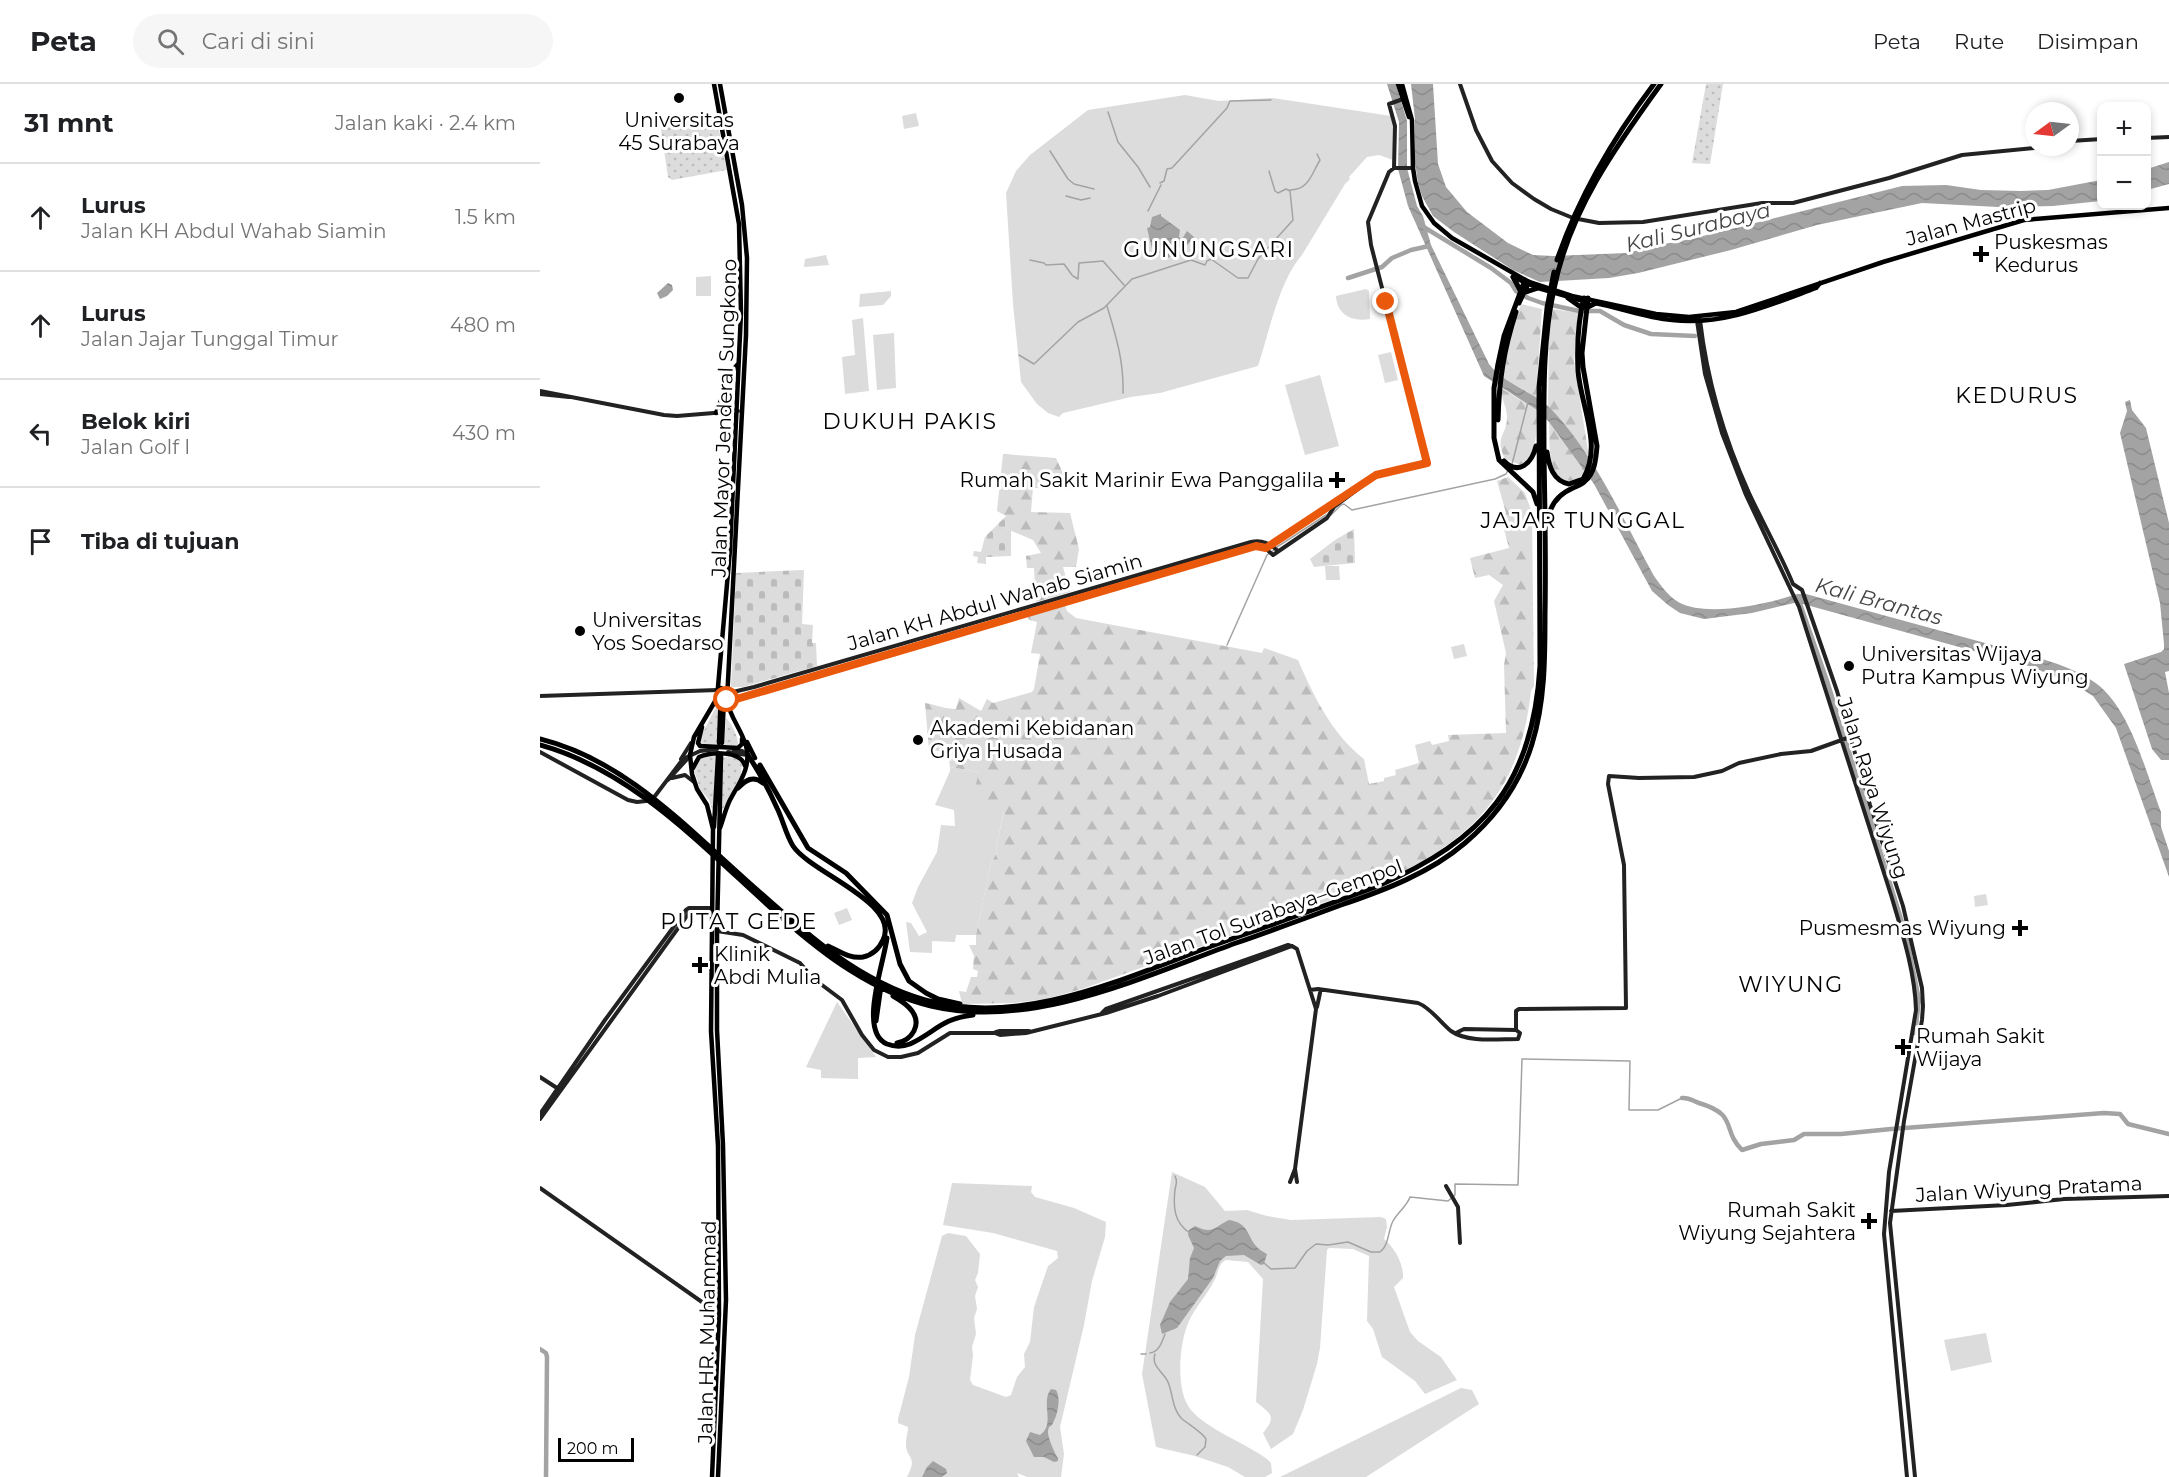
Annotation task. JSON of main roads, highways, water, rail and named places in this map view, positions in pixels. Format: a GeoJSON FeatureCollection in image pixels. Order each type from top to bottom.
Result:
{"type":"FeatureCollection","features":[{"type":"Feature","properties":{"kind":"highway","name":"Jalan Tol Surabaya–Gempol"},"geometry":{"type":"LineString","coordinates":[[723,863],[813,938],[856,969],[904,993],[939,1004],[976,1007],[1044,1002],[1116,981],[1378,886],[1426,864],[1464,838],[1480,823],[1508,787],[1518,767],[1530,730],[1537,697],[1540,666],[1539,539],[1542,387],[1548,308],[1557,261],[1600,165],[1654,84]]}},
{"type":"Feature","properties":{"kind":"highway","name":"Jalan Tol Surabaya–Gempol"},"geometry":{"type":"LineString","coordinates":[[1581,206],[1661,84]]}},
{"type":"Feature","properties":{"kind":"highway"},"geometry":{"type":"LineString","coordinates":[[1513,277],[1520,295]]}},
{"type":"Feature","properties":{"kind":"highway"},"geometry":{"type":"LineString","coordinates":[[1526,283],[1504,336],[1496,389],[1495,449],[1499,460],[1533,492],[1538,512],[1539,539]]}},
{"type":"Feature","properties":{"kind":"highway"},"geometry":{"type":"LineString","coordinates":[[1520,295],[1538,288]]}},
{"type":"Feature","properties":{"kind":"highway"},"geometry":{"type":"LineString","coordinates":[[1568,298],[1585,306],[1596,303]]}},
{"type":"Feature","properties":{"kind":"highway"},"geometry":{"type":"LineString","coordinates":[[1546,548],[1551,507],[1560,495],[1584,480],[1593,460],[1579,373],[1585,306]]}},
{"type":"Feature","properties":{"kind":"highway","name":"Jalan Tol Surabaya–Gempol"},"geometry":{"type":"LineString","coordinates":[[540,739],[591,758],[622,775],[661,804],[799,933],[834,960],[878,987],[927,1005],[966,1012],[993,1013],[1035,1009],[1112,988],[1392,886],[1417,874],[1462,846],[1483,827],[1507,796],[1525,762],[1535,733],[1544,673],[1546,548],[1541,430]]}},
{"type":"Feature","properties":{"kind":"highway"},"geometry":{"type":"LineString","coordinates":[[1509,467],[1524,467],[1531,461],[1541,430]]}},
{"type":"Feature","properties":{"kind":"highway"},"geometry":{"type":"LineString","coordinates":[[1541,430],[1547,455],[1554,474],[1559,480],[1569,484],[1584,480]]}},
{"type":"Feature","properties":{"kind":"highway","name":"Jalan Tol Surabaya–Gempol"},"geometry":{"type":"LineString","coordinates":[[540,744],[575,756],[620,780],[706,847]]}},
{"type":"Feature","properties":{"kind":"highway"},"geometry":{"type":"LineString","coordinates":[[748,755],[768,790],[793,846],[802,856],[874,907],[884,921],[887,933],[882,974]]}},
{"type":"Feature","properties":{"kind":"highway"},"geometry":{"type":"LineString","coordinates":[[760,765],[808,848],[846,873],[882,909],[891,926],[900,964],[909,981],[916,988],[938,999],[976,1007]]}},
{"type":"Feature","properties":{"kind":"highway"},"geometry":{"type":"LineString","coordinates":[[738,788],[744,782],[754,779],[763,783],[768,790]]}},
{"type":"Feature","properties":{"kind":"highway"},"geometry":{"type":"LineString","coordinates":[[793,846],[798,845],[802,839]]}},
{"type":"Feature","properties":{"kind":"highway"},"geometry":{"type":"LineString","coordinates":[[802,856],[800,850],[803,847],[808,848]]}},
{"type":"Feature","properties":{"kind":"highway"},"geometry":{"type":"LineString","coordinates":[[891,926],[873,1012],[874,1030],[881,1040],[895,1046],[913,1043],[943,1023],[957,1018],[993,1013]]}},
{"type":"Feature","properties":{"kind":"highway"},"geometry":{"type":"LineString","coordinates":[[813,938],[848,955],[863,957],[879,947],[887,933]]}},
{"type":"Feature","properties":{"kind":"highway"},"geometry":{"type":"LineString","coordinates":[[877,998],[876,1023],[880,1034],[887,1041],[894,1043],[905,1041],[913,1034],[916,1026],[914,1014],[900,1000],[878,987]]}},
{"type":"Feature","properties":{"kind":"main road"},"geometry":{"type":"LineString","coordinates":[[714,84],[723,115]]}},
{"type":"Feature","properties":{"kind":"main road"},"geometry":{"type":"LineString","coordinates":[[720,84],[723,115],[735,179]]}},
{"type":"Feature","properties":{"kind":"main road"},"geometry":{"type":"LineString","coordinates":[[1400,84],[1410,121],[1410,168],[1418,202],[1429,222],[1451,240],[1513,277],[1568,298]]}},
{"type":"Feature","properties":{"kind":"main road"},"geometry":{"type":"LineString","coordinates":[[1460,84],[1476,130],[1494,164],[1522,192],[1564,215],[1599,223],[1643,222],[1762,203],[1793,203],[1962,156],[2025,149]]}},
{"type":"Feature","properties":{"kind":"main road"},"geometry":{"type":"LineString","coordinates":[[1395,168],[1395,126],[1389,104],[1404,99]]}},
{"type":"Feature","properties":{"kind":"main road"},"geometry":{"type":"LineString","coordinates":[[2151,138],[2169,137]]}},
{"type":"Feature","properties":{"kind":"main road"},"geometry":{"type":"LineString","coordinates":[[2079,140],[2097,139]]}},
{"type":"Feature","properties":{"kind":"main road"},"geometry":{"type":"LineString","coordinates":[[1377,475],[1334,507],[1330,514],[1273,554],[1266,548],[1377,475],[1427,463],[1371,245],[1368,222],[1388,174],[1395,168],[1410,168]]}},
{"type":"Feature","properties":{"kind":"main road"},"geometry":{"type":"LineString","coordinates":[[1410,168],[1422,206],[1434,223],[1452,238],[1526,283]]}},
{"type":"Feature","properties":{"kind":"main road","name":"Jalan Mayor Jenderal Sungkono"},"geometry":{"type":"LineString","coordinates":[[735,179],[740,250],[739,411]]}},
{"type":"Feature","properties":{"kind":"main road","name":"Jalan Mayor Jenderal Sungkono"},"geometry":{"type":"LineString","coordinates":[[728,660],[739,411],[747,309],[744,222],[735,179]]}},
{"type":"Feature","properties":{"kind":"main road","name":"Jalan Mastrip"},"geometry":{"type":"LineString","coordinates":[[1596,303],[1670,320],[1737,315],[1816,288],[1820,283],[1883,261],[2014,222],[2051,216],[2169,208]]}},
{"type":"Feature","properties":{"kind":"main road","name":"Jalan Mastrip"},"geometry":{"type":"LineString","coordinates":[[1526,283],[1572,296],[1585,306],[1698,319]]}},
{"type":"Feature","properties":{"kind":"main road","name":"Jalan Raya Wiyung"},"geometry":{"type":"LineString","coordinates":[[1698,319],[1705,374],[1742,484],[1793,584],[1803,592],[1808,606],[1842,711],[1847,738],[1922,988],[1923,1006],[1890,1218],[1889,1251]]}},
{"type":"Feature","properties":{"kind":"main road","name":"Jalan Raya Wiyung"},"geometry":{"type":"LineString","coordinates":[[1701,343],[1722,427]]}},
{"type":"Feature","properties":{"kind":"main road"},"geometry":{"type":"LineString","coordinates":[[716,413],[732,371],[738,363]]}},
{"type":"Feature","properties":{"kind":"main road"},"geometry":{"type":"LineString","coordinates":[[540,392],[670,416],[739,411]]}},
{"type":"Feature","properties":{"kind":"main road","name":"Jalan KH Abdul Wahab Siamin"},"geometry":{"type":"LineString","coordinates":[[727,689],[733,692],[801,674],[1257,541],[1271,545]]}},
{"type":"Feature","properties":{"kind":"main road"},"geometry":{"type":"LineString","coordinates":[[1271,545],[1278,550]]}},
{"type":"Feature","properties":{"kind":"main road","name":"Jalan KH Abdul Wahab Siamin"},"geometry":{"type":"LineString","coordinates":[[728,706],[733,700],[1256,546],[1266,548]]}},
{"type":"Feature","properties":{"kind":"main road","name":"Jalan Mayor Jenderal Sungkono"},"geometry":{"type":"LineString","coordinates":[[721,661],[732,550]]}},
{"type":"Feature","properties":{"kind":"main road","name":"Jalan Raya Wiyung"},"geometry":{"type":"LineString","coordinates":[[1775,550],[1798,605],[1870,805],[1904,926],[1916,996],[1916,1010],[1885,1203],[1889,1251]]}},
{"type":"Feature","properties":{"kind":"main road"},"geometry":{"type":"LineString","coordinates":[[1189,560],[1191,566]]}},
{"type":"Feature","properties":{"kind":"main road"},"geometry":{"type":"LineString","coordinates":[[1181,562],[1183,568]]}},
{"type":"Feature","properties":{"kind":"main road"},"geometry":{"type":"LineString","coordinates":[[1099,586],[1101,592]]}},
{"type":"Feature","properties":{"kind":"main road"},"geometry":{"type":"LineString","coordinates":[[1017,610],[1019,616]]}},
{"type":"Feature","properties":{"kind":"main road"},"geometry":{"type":"LineString","coordinates":[[1011,612],[1012,618]]}},
{"type":"Feature","properties":{"kind":"main road"},"geometry":{"type":"LineString","coordinates":[[899,646],[901,651]]}},
{"type":"Feature","properties":{"kind":"main road"},"geometry":{"type":"LineString","coordinates":[[728,660],[728,706],[760,765]]}},
{"type":"Feature","properties":{"kind":"main road"},"geometry":{"type":"LineString","coordinates":[[721,661],[720,743],[728,660]]}},
{"type":"Feature","properties":{"kind":"main road"},"geometry":{"type":"LineString","coordinates":[[677,765],[715,703],[721,661]]}},
{"type":"Feature","properties":{"kind":"main road"},"geometry":{"type":"LineString","coordinates":[[801,674],[803,680]]}},
{"type":"Feature","properties":{"kind":"main road"},"geometry":{"type":"LineString","coordinates":[[540,696],[718,690]]}},
{"type":"Feature","properties":{"kind":"main road"},"geometry":{"type":"LineString","coordinates":[[741,690],[740,695],[743,698]]}},
{"type":"Feature","properties":{"kind":"main road"},"geometry":{"type":"LineString","coordinates":[[1835,713],[1842,711]]}},
{"type":"Feature","properties":{"kind":"main road"},"geometry":{"type":"LineString","coordinates":[[702,725],[698,743],[702,747],[740,747],[743,741],[739,728]]}},
{"type":"Feature","properties":{"kind":"main road"},"geometry":{"type":"LineString","coordinates":[[720,828],[727,807],[744,774],[748,755],[743,735]]}},
{"type":"Feature","properties":{"kind":"main road"},"geometry":{"type":"LineString","coordinates":[[1310,990],[1421,1004],[1454,1033],[1464,1038],[1518,1039],[1520,1034],[1516,1030],[1516,1011],[1520,1009],[1626,1009],[1624,865],[1608,784],[1609,776],[1694,777],[1722,771],[1739,762],[1811,751],[1847,738]]}},
{"type":"Feature","properties":{"kind":"main road"},"geometry":{"type":"LineString","coordinates":[[692,742],[692,774],[697,789]]}},
{"type":"Feature","properties":{"kind":"main road"},"geometry":{"type":"LineString","coordinates":[[738,750],[746,744]]}},
{"type":"Feature","properties":{"kind":"main road"},"geometry":{"type":"LineString","coordinates":[[669,779],[668,776],[677,765],[693,752],[738,750],[755,758]]}},
{"type":"Feature","properties":{"kind":"main road"},"geometry":{"type":"LineString","coordinates":[[540,752],[628,800],[646,801]]}},
{"type":"Feature","properties":{"kind":"main road"},"geometry":{"type":"LineString","coordinates":[[655,796],[693,752],[748,755]]}},
{"type":"Feature","properties":{"kind":"main road"},"geometry":{"type":"LineString","coordinates":[[692,774],[693,765],[699,757],[720,754],[742,758],[745,765],[744,774]]}},
{"type":"Feature","properties":{"kind":"main road"},"geometry":{"type":"LineString","coordinates":[[713,829],[716,822],[720,756],[714,1030]]}},
{"type":"Feature","properties":{"kind":"main road"},"geometry":{"type":"LineString","coordinates":[[669,779],[686,776],[693,780],[707,805],[713,829],[714,1030],[722,1188]]}},
{"type":"Feature","properties":{"kind":"main road"},"geometry":{"type":"LineString","coordinates":[[540,1114],[639,977],[689,913],[712,911]]}},
{"type":"Feature","properties":{"kind":"main road"},"geometry":{"type":"LineString","coordinates":[[717,931],[743,935],[800,963],[814,979],[842,1000],[862,1035],[874,1050],[888,1058],[918,1053],[950,1034],[1026,1033],[1029,1030],[1102,1013],[1288,945],[1297,949],[1316,1009]]}},
{"type":"Feature","properties":{"kind":"main road"},"geometry":{"type":"LineString","coordinates":[[1312,996],[1325,991]]}},
{"type":"Feature","properties":{"kind":"main road"},"geometry":{"type":"LineString","coordinates":[[1290,1182],[1294,1169],[1320,993]]}},
{"type":"Feature","properties":{"kind":"main road"},"geometry":{"type":"LineString","coordinates":[[1456,1033],[1468,1029],[1516,1030]]}},
{"type":"Feature","properties":{"kind":"main road"},"geometry":{"type":"LineString","coordinates":[[540,1077],[558,1089]]}},
{"type":"Feature","properties":{"kind":"main road"},"geometry":{"type":"LineString","coordinates":[[540,1119],[558,1089]]}},
{"type":"Feature","properties":{"kind":"main road"},"geometry":{"type":"LineString","coordinates":[[1294,1169],[1297,1182]]}},
{"type":"Feature","properties":{"kind":"main road"},"geometry":{"type":"LineString","coordinates":[[1446,1186],[1458,1210],[1460,1243]]}},
{"type":"Feature","properties":{"kind":"main road"},"geometry":{"type":"LineString","coordinates":[[540,1188],[719,1314]]}},
{"type":"Feature","properties":{"kind":"main road","name":"Jalan HR. Muhammad"},"geometry":{"type":"LineString","coordinates":[[721,1355],[719,1203],[722,1188]]}},
{"type":"Feature","properties":{"kind":"main road","name":"Jalan HR. Muhammad"},"geometry":{"type":"LineString","coordinates":[[718,1477],[718,1410],[726,1300],[722,1188]]}},
{"type":"Feature","properties":{"kind":"main road","name":"Jalan Wiyung Pratama"},"geometry":{"type":"LineString","coordinates":[[1891,1211],[2007,1205],[2064,1199],[2169,1196]]}},
{"type":"Feature","properties":{"kind":"main road"},"geometry":{"type":"LineString","coordinates":[[1889,1251],[1896,1286],[1904,1369],[1908,1441],[1907,1477]]}},
{"type":"Feature","properties":{"kind":"main road"},"geometry":{"type":"LineString","coordinates":[[1889,1251],[1898,1380],[1915,1477]]}},
{"type":"Feature","properties":{"kind":"main road"},"geometry":{"type":"LineString","coordinates":[[1897,1370],[1904,1369]]}},
{"type":"Feature","properties":{"kind":"main road","name":"Jalan HR. Muhammad"},"geometry":{"type":"LineString","coordinates":[[712,1477],[718,1419]]}},
{"type":"Feature","properties":{"kind":"water","name":"Kali Brantas"},"geometry":{"type":"Polygon","coordinates":[[[1387,84],[1396,84],[1407,121],[1407,168],[1431,245],[1489,364],[1503,377],[1545,403],[1583,448],[1662,587],[1680,603],[1706,609],[1738,608],[1797,594],[1806,594],[2029,655],[2081,674],[2109,695],[2119,709],[2136,743],[2161,812],[2161,827],[2169,851],[2169,877],[2116,728],[2093,696],[2072,683],[2028,666],[1803,604],[1794,603],[1752,613],[1704,619],[1680,613],[1652,591],[1594,484],[1549,422],[1537,410],[1484,376],[1408,206],[1398,169],[1399,122],[1387,84]]]}},
{"type":"Feature","properties":{"kind":"water","name":"Kali Surabaya"},"geometry":{"type":"Polygon","coordinates":[[[1411,84],[1433,84],[1438,164],[1446,187],[1467,212],[1508,243],[1533,255],[1627,253],[1902,186],[1946,185],[1981,190],[2021,191],[2048,190],[2097,181],[2097,201],[2053,206],[1998,207],[1922,203],[1817,225],[1731,250],[1638,273],[1609,278],[1540,282],[1513,270],[1433,216],[1418,183],[1415,163],[1415,119],[1411,84]]]}},
{"type":"Feature","properties":{"kind":"water"},"geometry":{"type":"Polygon","coordinates":[[[2169,162],[2169,184],[2151,189],[2151,168],[2169,162]]]}},
{"type":"Feature","properties":{"kind":"water"},"geometry":{"type":"Polygon","coordinates":[[[1161,214],[1180,230],[1179,237],[1182,239],[1187,231],[1194,237],[1184,249],[1175,245],[1176,253],[1168,258],[1152,249],[1147,228],[1150,227],[1152,217],[1161,214]]]}},
{"type":"Feature","properties":{"kind":"water"},"geometry":{"type":"Polygon","coordinates":[[[668,283],[672,285],[673,290],[660,299],[657,293],[668,283]]]}},
{"type":"Feature","properties":{"kind":"water"},"geometry":{"type":"Polygon","coordinates":[[[2130,400],[2132,410],[2146,428],[2169,523],[2169,671],[2165,672],[2169,693],[2169,760],[2161,760],[2152,749],[2124,664],[2164,649],[2160,603],[2120,433],[2127,411],[2125,402],[2130,400]]]}},
{"type":"Feature","properties":{"kind":"water"},"geometry":{"type":"Polygon","coordinates":[[[1295,476],[1298,486],[1276,492],[1273,483],[1295,476]]]}},
{"type":"Feature","properties":{"kind":"water"},"geometry":{"type":"Polygon","coordinates":[[[1229,1220],[1241,1224],[1254,1244],[1267,1254],[1264,1264],[1261,1265],[1244,1255],[1226,1256],[1220,1261],[1213,1278],[1177,1328],[1162,1334],[1160,1325],[1170,1302],[1188,1279],[1190,1258],[1194,1248],[1188,1235],[1189,1230],[1195,1226],[1210,1230],[1229,1220]]]}},
{"type":"Feature","properties":{"kind":"water"},"geometry":{"type":"Polygon","coordinates":[[[1051,1389],[1058,1393],[1059,1402],[1056,1415],[1048,1431],[1058,1458],[1058,1461],[1054,1462],[1044,1457],[1034,1457],[1026,1441],[1030,1432],[1040,1435],[1045,1430],[1048,1419],[1047,1401],[1051,1389]]]}},
{"type":"Feature","properties":{"kind":"water"},"geometry":{"type":"Polygon","coordinates":[[[933,1461],[946,1469],[947,1473],[942,1477],[922,1477],[927,1467],[933,1461]]]}},
{"type":"Feature","properties":{"kind":"waterway"},"geometry":{"type":"LineString","coordinates":[[1160,183],[1164,181],[1167,169],[1172,168],[1227,108],[1230,101],[1271,100]]}},
{"type":"Feature","properties":{"kind":"waterway"},"geometry":{"type":"LineString","coordinates":[[1108,112],[1118,142],[1138,167],[1150,187]]}},
{"type":"Feature","properties":{"kind":"waterway"},"geometry":{"type":"LineString","coordinates":[[1050,151],[1068,179],[1074,184],[1094,189]]}},
{"type":"Feature","properties":{"kind":"waterway"},"geometry":{"type":"LineString","coordinates":[[1290,190],[1306,184],[1320,160],[1317,154]]}},
{"type":"Feature","properties":{"kind":"waterway"},"geometry":{"type":"LineString","coordinates":[[1019,355],[1034,364],[1078,322],[1104,308],[1132,279],[1191,260],[1205,265],[1211,259],[1238,278],[1248,278],[1258,259],[1293,220],[1290,191],[1286,189],[1278,193],[1275,191],[1269,171]]}},
{"type":"Feature","properties":{"kind":"waterway"},"geometry":{"type":"LineString","coordinates":[[1148,211],[1161,185]]}},
{"type":"Feature","properties":{"kind":"waterway"},"geometry":{"type":"LineString","coordinates":[[1066,196],[1081,200],[1090,198]]}},
{"type":"Feature","properties":{"kind":"waterway"},"geometry":{"type":"LineString","coordinates":[[1422,226],[1491,268],[1511,283],[1516,291],[1528,298],[1579,311],[1600,311],[1624,325],[1651,334],[1695,336]]}},
{"type":"Feature","properties":{"kind":"waterway","name":"Kali Brantas"},"geometry":{"type":"LineString","coordinates":[[1348,278],[1382,267],[1392,258],[1411,250],[1429,246]]}},
{"type":"Feature","properties":{"kind":"waterway"},"geometry":{"type":"LineString","coordinates":[[1030,260],[1046,265],[1064,264],[1072,275]]}},
{"type":"Feature","properties":{"kind":"waterway"},"geometry":{"type":"LineString","coordinates":[[1073,276],[1078,279],[1079,263],[1103,261],[1124,285]]}},
{"type":"Feature","properties":{"kind":"waterway"},"geometry":{"type":"LineString","coordinates":[[1107,306],[1121,360],[1123,393]]}},
{"type":"Feature","properties":{"kind":"waterway"},"geometry":{"type":"LineString","coordinates":[[1512,464],[1528,402]]}},
{"type":"Feature","properties":{"kind":"waterway"},"geometry":{"type":"LineString","coordinates":[[1331,515],[1344,504],[1352,510],[1495,479],[1506,474],[1508,470]]}},
{"type":"Feature","properties":{"kind":"waterway"},"geometry":{"type":"LineString","coordinates":[[1277,547],[1326,515]]}},
{"type":"Feature","properties":{"kind":"waterway"},"geometry":{"type":"LineString","coordinates":[[1227,645],[1267,555],[1274,550]]}},
{"type":"Feature","properties":{"kind":"waterway"},"geometry":{"type":"LineString","coordinates":[[1798,598],[1827,681],[1906,935],[1919,1000],[1915,1033]]}},
{"type":"Feature","properties":{"kind":"waterway"},"geometry":{"type":"LineString","coordinates":[[1264,1263],[1271,1269],[1295,1268],[1307,1251],[1316,1244],[1348,1242],[1371,1252],[1380,1252],[1385,1246],[1393,1221],[1410,1197],[1448,1201],[1455,1195],[1455,1184],[1518,1185],[1522,1059],[1630,1061],[1629,1110],[1658,1110],[1682,1098]]}},
{"type":"Feature","properties":{"kind":"waterway"},"geometry":{"type":"LineString","coordinates":[[1682,1098],[1691,1099],[1720,1112],[1742,1150],[1761,1144],[1794,1140],[1804,1134],[1841,1134],[2104,1113],[2120,1114],[2128,1124],[2169,1134]]}},
{"type":"Feature","properties":{"kind":"waterway"},"geometry":{"type":"LineString","coordinates":[[1175,1176],[1177,1181],[1174,1202],[1176,1214],[1181,1224],[1190,1233]]}},
{"type":"Feature","properties":{"kind":"waterway"},"geometry":{"type":"LineString","coordinates":[[1150,1353],[1158,1349],[1165,1334]]}},
{"type":"Feature","properties":{"kind":"waterway"},"geometry":{"type":"LineString","coordinates":[[540,1349],[546,1353],[547,1357],[546,1477]]}},
{"type":"Feature","properties":{"kind":"waterway"},"geometry":{"type":"LineString","coordinates":[[1141,1354],[1146,1354]]}},
{"type":"Feature","properties":{"kind":"waterway"},"geometry":{"type":"LineString","coordinates":[[1155,1354],[1155,1362],[1168,1382],[1178,1414],[1206,1439],[1205,1447],[1197,1455]]}},
{"type":"Feature","properties":{"kind":"place","name":"Universitas 45 Surabaya"},"geometry":{"type":"Point","coordinates":[679,98]}},
{"type":"Feature","properties":{"kind":"place","name":"Puskesmas Kedurus"},"geometry":{"type":"Point","coordinates":[1981,254]}},
{"type":"Feature","properties":{"kind":"place","name":"Rumah Sakit Marinir Ewa Panggalila"},"geometry":{"type":"Point","coordinates":[1337,480]}},
{"type":"Feature","properties":{"kind":"place","name":"Universitas Yos Soedarso"},"geometry":{"type":"Point","coordinates":[580,631]}},
{"type":"Feature","properties":{"kind":"place","name":"Universitas Wijaya Putra Kampus Wiyung"},"geometry":{"type":"Point","coordinates":[1849,666]}},
{"type":"Feature","properties":{"kind":"place","name":"Akademi Kebidanan Griya Husada"},"geometry":{"type":"Point","coordinates":[918,740]}},
{"type":"Feature","properties":{"kind":"place","name":"Pusmesmas Wiyung"},"geometry":{"type":"Point","coordinates":[2020,928]}},
{"type":"Feature","properties":{"kind":"place","name":"Klinik Abdi Mulia"},"geometry":{"type":"Point","coordinates":[700,965]}},
{"type":"Feature","properties":{"kind":"place","name":"Rumah Sakit Wijaya"},"geometry":{"type":"Point","coordinates":[1903,1047]}},
{"type":"Feature","properties":{"kind":"place","name":"Rumah Sakit Wiyung Sejahtera"},"geometry":{"type":"Point","coordinates":[1869,1221]}},
{"type":"Feature","properties":{"kind":"district","name":"GUNUNGSARI"},"geometry":{"type":"Point","coordinates":[1209,249]}},
{"type":"Feature","properties":{"kind":"district","name":"KEDURUS"},"geometry":{"type":"Point","coordinates":[2017,395]}},
{"type":"Feature","properties":{"kind":"district","name":"DUKUH PAKIS"},"geometry":{"type":"Point","coordinates":[910,421]}},
{"type":"Feature","properties":{"kind":"district","name":"JAJAR TUNGGAL"},"geometry":{"type":"Point","coordinates":[1583,520]}},
{"type":"Feature","properties":{"kind":"district","name":"PUTAT GEDE"},"geometry":{"type":"Point","coordinates":[739,921]}},
{"type":"Feature","properties":{"kind":"district","name":"WIYUNG"},"geometry":{"type":"Point","coordinates":[1791,984]}}]}
